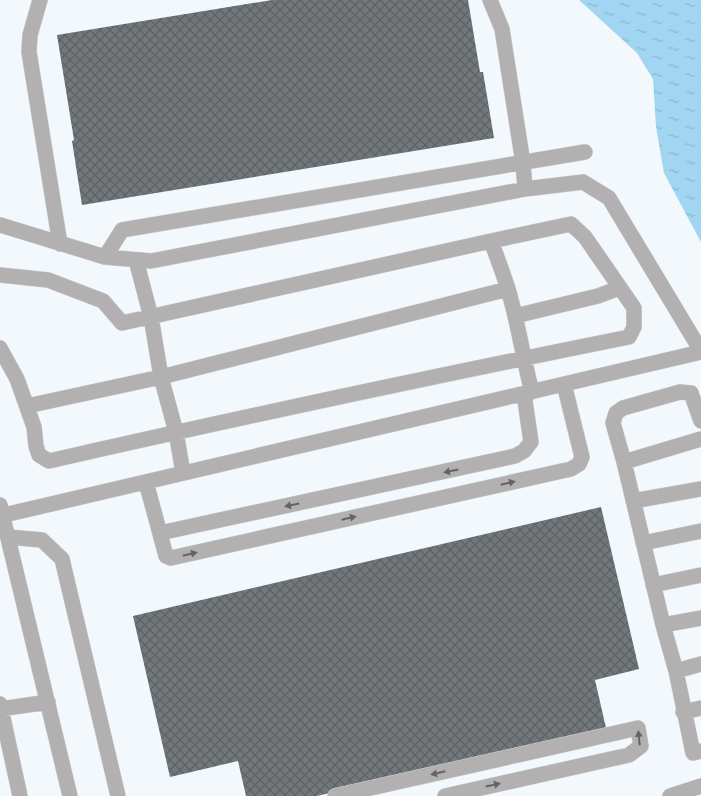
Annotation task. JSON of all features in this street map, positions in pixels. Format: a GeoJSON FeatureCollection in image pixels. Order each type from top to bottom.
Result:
{"type":"FeatureCollection","features":[{"type":"Feature","properties":{"kind":"lane"},"geometry":{"type":"LineString","coordinates":[[40,0],[30,35],[29,52],[60,244]]}},
{"type":"Feature","properties":{"kind":"lane"},"geometry":{"type":"LineString","coordinates":[[490,0],[502,29],[523,162],[525,189]]}},
{"type":"Feature","properties":{"kind":"lane"},"geometry":{"type":"LineString","coordinates":[[105,257],[122,230],[584,152]]}},
{"type":"Feature","properties":{"kind":"lane"},"geometry":{"type":"LineString","coordinates":[[0,225],[105,257],[151,261],[525,189],[583,182],[609,198],[701,352],[146,482],[1,512],[70,796]]}},
{"type":"Feature","properties":{"kind":"lane"},"geometry":{"type":"LineString","coordinates":[[0,275],[48,280],[103,301],[122,323],[571,224],[585,237],[634,308],[634,328],[629,337],[49,460],[39,455],[34,428],[27,406],[17,379],[0,348]]}},
{"type":"Feature","properties":{"kind":"lane"},"geometry":{"type":"LineString","coordinates":[[160,533],[515,456],[524,451],[531,442],[524,358],[508,289],[491,241]]}},
{"type":"Feature","properties":{"kind":"lane"},"geometry":{"type":"LineString","coordinates":[[136,260],[151,317],[161,377],[176,432],[183,473]]}},
{"type":"Feature","properties":{"kind":"lane"},"geometry":{"type":"LineString","coordinates":[[515,316],[598,296],[619,288]]}},
{"type":"Feature","properties":{"kind":"lane"},"geometry":{"type":"LineString","coordinates":[[27,406],[161,377],[508,289]]}},
{"type":"Feature","properties":{"kind":"lane"},"geometry":{"type":"LineString","coordinates":[[146,482],[166,556],[171,558],[571,468],[579,464],[582,457],[564,384]]}},
{"type":"Feature","properties":{"kind":"lane"},"geometry":{"type":"LineString","coordinates":[[701,421],[691,393],[680,392],[623,408],[616,413],[613,423],[676,671],[693,753],[701,751]]}},
{"type":"Feature","properties":{"kind":"lane"},"geometry":{"type":"LineString","coordinates":[[624,462],[701,439]]}},
{"type":"Feature","properties":{"kind":"lane"},"geometry":{"type":"LineString","coordinates":[[634,502],[701,488]]}},
{"type":"Feature","properties":{"kind":"lane"},"geometry":{"type":"LineString","coordinates":[[643,543],[701,531]]}},
{"type":"Feature","properties":{"kind":"lane"},"geometry":{"type":"LineString","coordinates":[[8,537],[42,540],[62,559],[118,796]]}},
{"type":"Feature","properties":{"kind":"lane"},"geometry":{"type":"LineString","coordinates":[[653,586],[701,575]]}},
{"type":"Feature","properties":{"kind":"lane"},"geometry":{"type":"LineString","coordinates":[[663,625],[701,618]]}},
{"type":"Feature","properties":{"kind":"lane"},"geometry":{"type":"LineString","coordinates":[[676,671],[701,664]]}},
{"type":"Feature","properties":{"kind":"lane"},"geometry":{"type":"LineString","coordinates":[[20,796],[0,707],[48,702]]}},
{"type":"Feature","properties":{"kind":"lane"},"geometry":{"type":"LineString","coordinates":[[684,712],[701,708]]}},
{"type":"Feature","properties":{"kind":"lane"},"geometry":{"type":"LineString","coordinates":[[334,796],[638,728],[641,746],[629,755],[446,796]]}},
{"type":"Feature","properties":{"kind":"lane"},"geometry":{"type":"LineString","coordinates":[[670,796],[701,786]]}},
{"type":"Feature","properties":{"kind":"water"},"geometry":{"type":"Polygon","coordinates":[[[579,0],[701,0],[701,242],[664,173],[656,127],[653,79],[637,53],[579,0]]]}},
{"type":"Feature","properties":{"kind":"building"},"geometry":{"type":"Polygon","coordinates":[[[272,0],[468,0],[480,72],[483,72],[494,138],[82,205],[72,141],[74,140],[57,35],[272,0]]]}},
{"type":"Feature","properties":{"kind":"building"},"geometry":{"type":"Polygon","coordinates":[[[601,507],[639,669],[595,680],[606,728],[317,796],[246,796],[238,761],[170,777],[133,616],[601,507]]]}}]}
